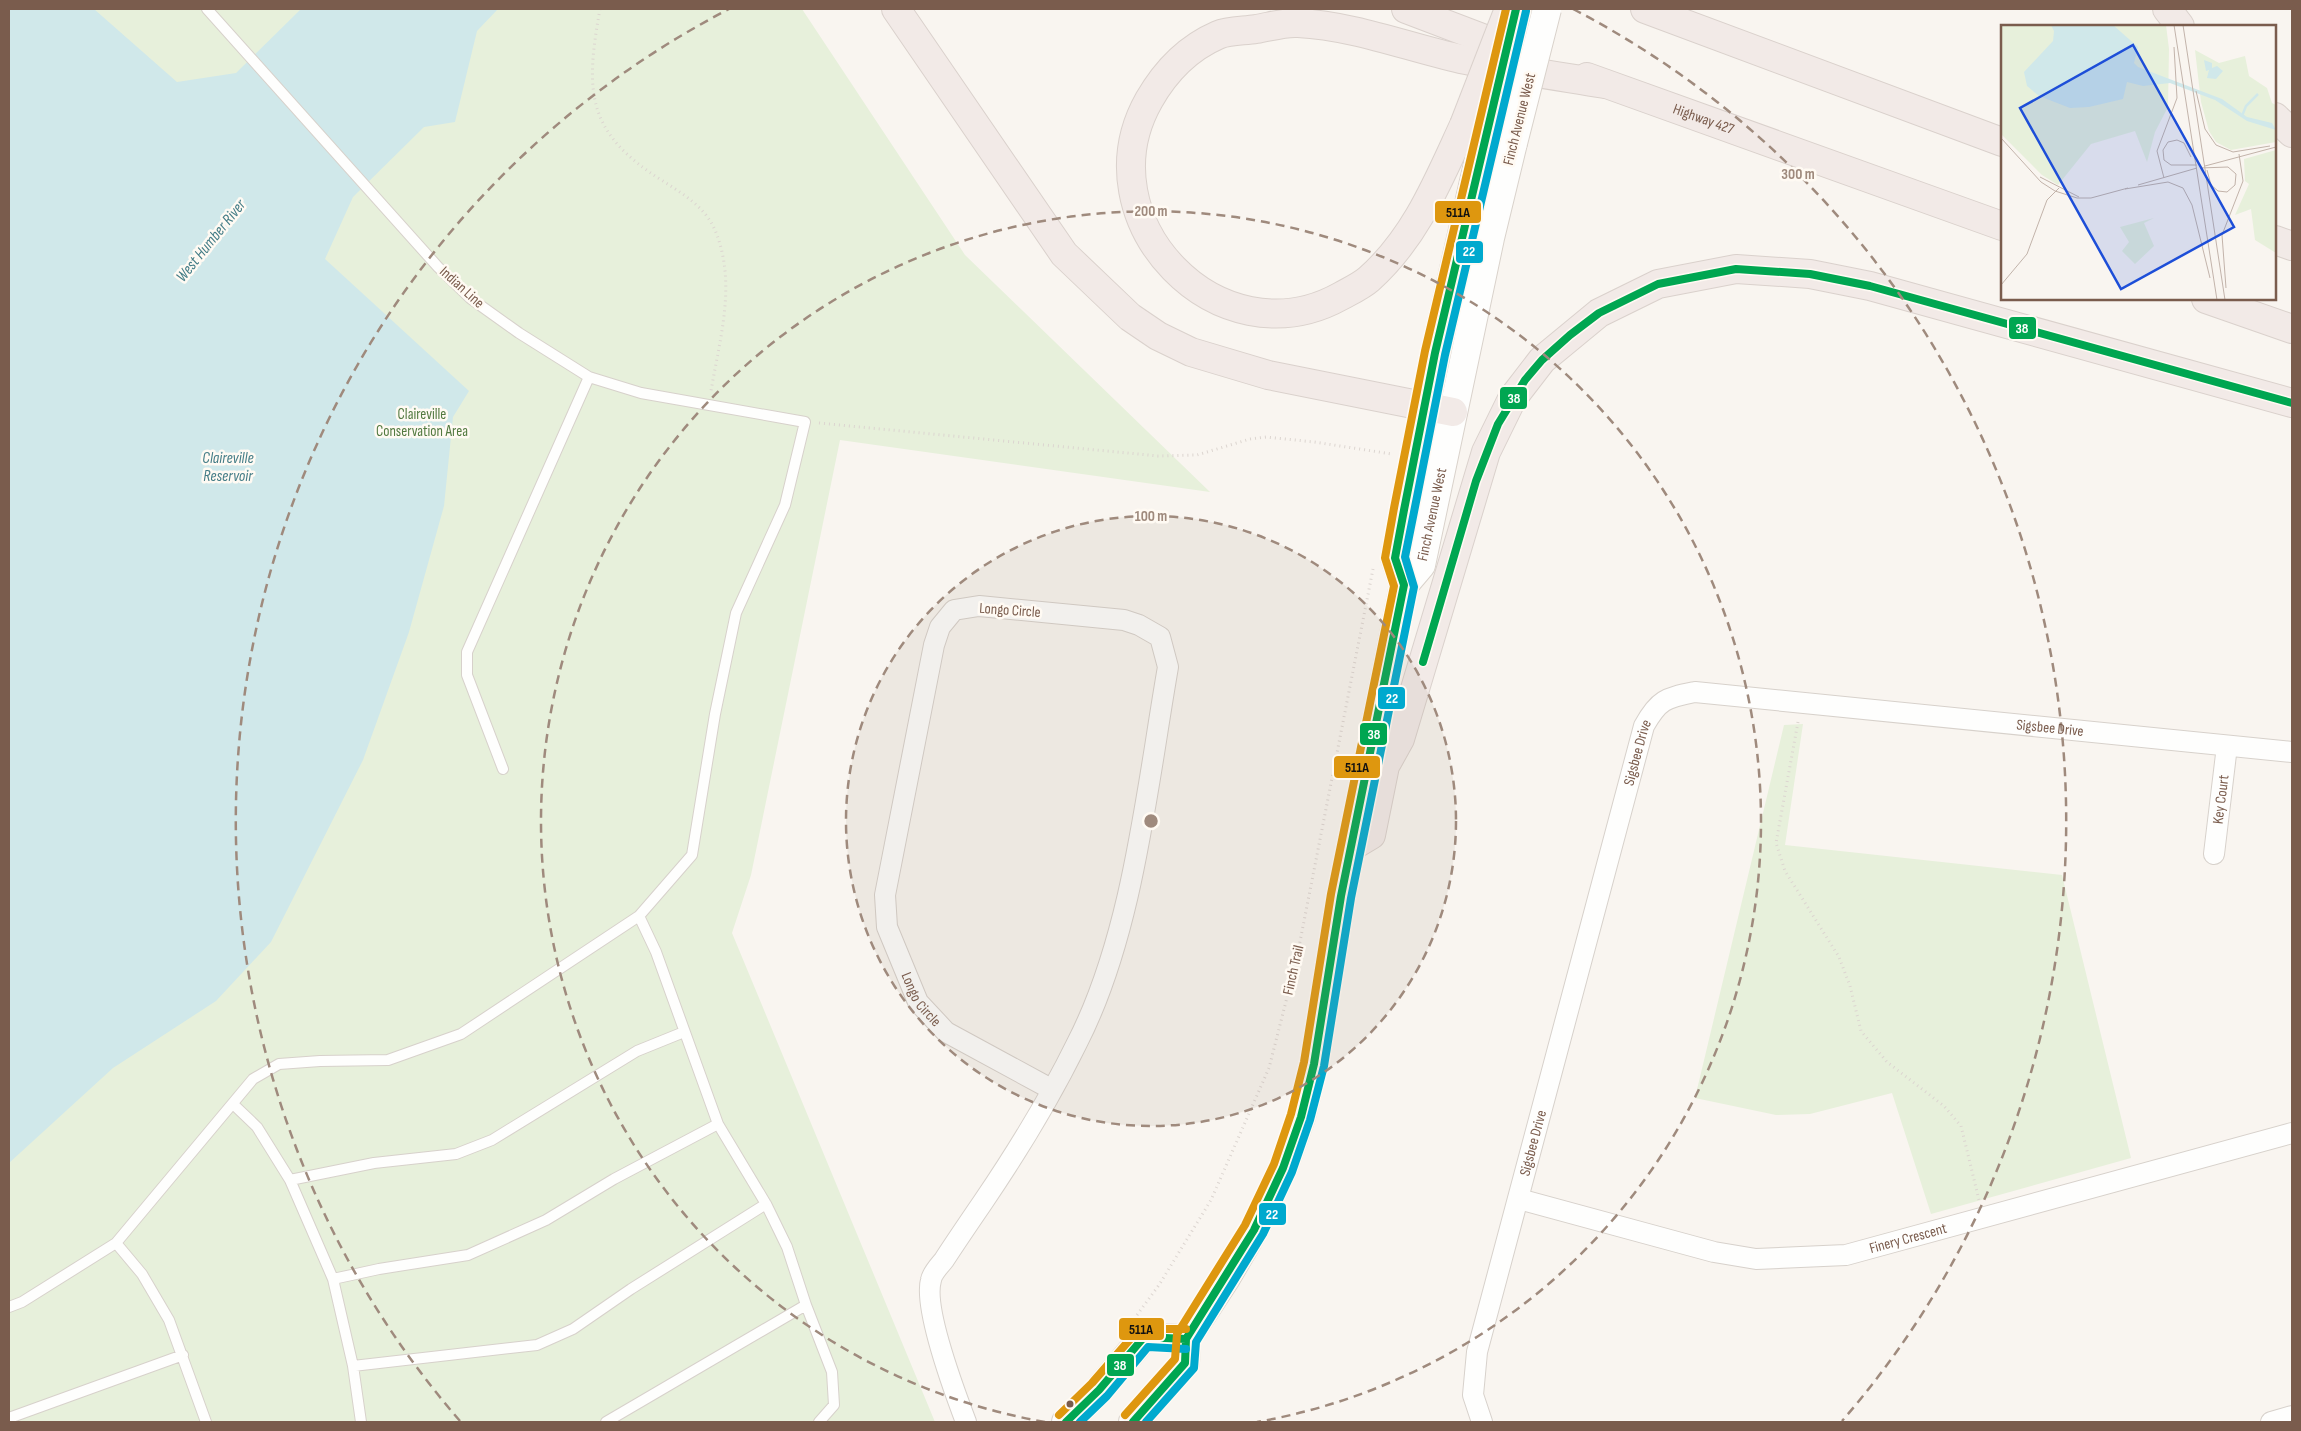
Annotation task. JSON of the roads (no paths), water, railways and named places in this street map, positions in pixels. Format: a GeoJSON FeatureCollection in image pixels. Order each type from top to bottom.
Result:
{"type":"FeatureCollection","features":[{"type":"Feature","properties":{"kind":"highway"},"geometry":{"type":"LineString","coordinates":[[896,9],[1064,254],[1130,317],[1158,336],[1191,352],[1268,375],[1453,412]]}},
{"type":"Feature","properties":{"kind":"highway","name":"Highway 427"},"geometry":{"type":"LineString","coordinates":[[1406,9],[1605,84],[2001,226]]}},
{"type":"Feature","properties":{"kind":"highway"},"geometry":{"type":"LineString","coordinates":[[1509,9],[1475,129],[1416,224],[1368,281],[1323,305],[1283,314],[1254,312],[1222,302],[1203,293],[1180,275],[1150,238],[1140,218],[1131,180],[1130,158],[1133,136],[1141,115],[1160,80],[1180,59],[1219,34],[1296,23],[1369,33],[1460,58],[1605,84]]}},
{"type":"Feature","properties":{"kind":"highway"},"geometry":{"type":"LineString","coordinates":[[1645,9],[2001,142]]}},
{"type":"Feature","properties":{"kind":"highway"},"geometry":{"type":"LineString","coordinates":[[2167,9],[2179,25]]}},
{"type":"Feature","properties":{"kind":"highway"},"geometry":{"type":"LineString","coordinates":[[2276,118],[2292,132]]}},
{"type":"Feature","properties":{"kind":"highway"},"geometry":{"type":"LineString","coordinates":[[2276,240],[2292,246]]}},
{"type":"Feature","properties":{"kind":"highway"},"geometry":{"type":"LineString","coordinates":[[1351,847],[1371,835],[1385,766],[1400,739],[1476,481],[1498,424],[1512,399],[1542,360],[1598,312],[1658,284],[1736,269],[1810,274],[1870,286],[2292,403]]}},
{"type":"Feature","properties":{"kind":"highway"},"geometry":{"type":"LineString","coordinates":[[2209,300],[2292,329]]}},
{"type":"Feature","properties":{"kind":"main road","name":"Finch Avenue West"},"geometry":{"type":"LineString","coordinates":[[1404,585],[1395,558],[1475,129],[1516,9]]}},
{"type":"Feature","properties":{"kind":"main road","name":"Finch Avenue West"},"geometry":{"type":"LineString","coordinates":[[1404,585],[1421,565],[1513,143],[1547,13]]}},
{"type":"Feature","properties":{"kind":"main road"},"geometry":{"type":"LineString","coordinates":[[1133,1422],[1185,1363],[1186,1338],[1226,1278],[1254,1230],[1273,1192],[1294,1139],[1314,1064],[1351,847],[1404,585]]}},
{"type":"Feature","properties":{"kind":"main road"},"geometry":{"type":"LineString","coordinates":[[1066,1422],[1099,1390],[1144,1337],[1186,1338]]}},
{"type":"Feature","properties":{"kind":"street","name":"Longo Circle"},"geometry":{"type":"LineString","coordinates":[[966,1422],[943,1354],[932,1308],[931,1280],[1002,1173],[1051,1089],[1077,1044],[1104,985],[1134,858],[1168,667],[1160,637],[1124,620],[979,606],[954,610],[940,627],[934,645],[885,894],[887,927],[918,1002],[946,1032],[1051,1089]]}},
{"type":"Feature","properties":{"kind":"street","name":"Sigsbee Drive"},"geometry":{"type":"LineString","coordinates":[[1482,1422],[1473,1395],[1477,1352],[1644,726],[1651,713],[1667,698],[1695,692],[2292,752]]}},
{"type":"Feature","properties":{"kind":"street","name":"Key Court"},"geometry":{"type":"LineString","coordinates":[[2214,854],[2227,746]]}},
{"type":"Feature","properties":{"kind":"street","name":"Finery Crescent"},"geometry":{"type":"LineString","coordinates":[[1519,1199],[1714,1252],[1756,1259],[1846,1254],[1984,1218],[2292,1132]]}},
{"type":"Feature","properties":{"kind":"street"},"geometry":{"type":"LineString","coordinates":[[2271,1422],[2292,1416]]}},
{"type":"Feature","properties":{"kind":"lane","name":"Indian Line"},"geometry":{"type":"LineString","coordinates":[[207,9],[438,267],[470,298],[519,333],[589,377],[642,393],[806,422],[785,505],[736,612],[715,714],[692,855],[640,916]]}},
{"type":"Feature","properties":{"kind":"lane"},"geometry":{"type":"LineString","coordinates":[[503,769],[467,675],[467,652],[589,377]]}},
{"type":"Feature","properties":{"kind":"lane"},"geometry":{"type":"LineString","coordinates":[[9,1307],[22,1302],[116,1244],[253,1079],[278,1064],[320,1060],[388,1060],[461,1034],[640,916],[656,952],[718,1124],[766,1204],[787,1247],[806,1306],[832,1372],[834,1405],[819,1422]]}},
{"type":"Feature","properties":{"kind":"lane"},"geometry":{"type":"LineString","coordinates":[[290,1180],[374,1163],[456,1154],[492,1140],[637,1051],[684,1032]]}},
{"type":"Feature","properties":{"kind":"lane"},"geometry":{"type":"LineString","coordinates":[[233,1104],[257,1127],[290,1180],[333,1279],[353,1366],[361,1422]]}},
{"type":"Feature","properties":{"kind":"lane"},"geometry":{"type":"LineString","coordinates":[[333,1279],[379,1268],[468,1255],[546,1220],[614,1179],[718,1124]]}},
{"type":"Feature","properties":{"kind":"lane"},"geometry":{"type":"LineString","coordinates":[[353,1366],[537,1345],[573,1330],[631,1289],[766,1204]]}},
{"type":"Feature","properties":{"kind":"lane"},"geometry":{"type":"LineString","coordinates":[[116,1244],[142,1274],[169,1320],[206,1422]]}},
{"type":"Feature","properties":{"kind":"lane"},"geometry":{"type":"LineString","coordinates":[[606,1422],[806,1306]]}},
{"type":"Feature","properties":{"kind":"lane"},"geometry":{"type":"LineString","coordinates":[[9,1418],[183,1355]]}},
{"type":"Feature","properties":{"kind":"water","name":"Claireville Reservoir"},"geometry":{"type":"Polygon","coordinates":[[[9,9],[94,9],[177,82],[236,73],[301,9],[498,9],[477,31],[455,122],[424,127],[353,197],[325,259],[469,391],[453,417],[444,506],[409,632],[363,760],[271,942],[216,1001],[113,1068],[9,1163],[9,9]]]}},
{"type":"Feature","properties":{"kind":"water label","name":"West Humber River"},"geometry":{"type":"Point","coordinates":[210,240]}},
{"type":"Feature","properties":{"kind":"park label","name":"Claireville Conservation Area"},"geometry":{"type":"Point","coordinates":[422,422]}}]}
